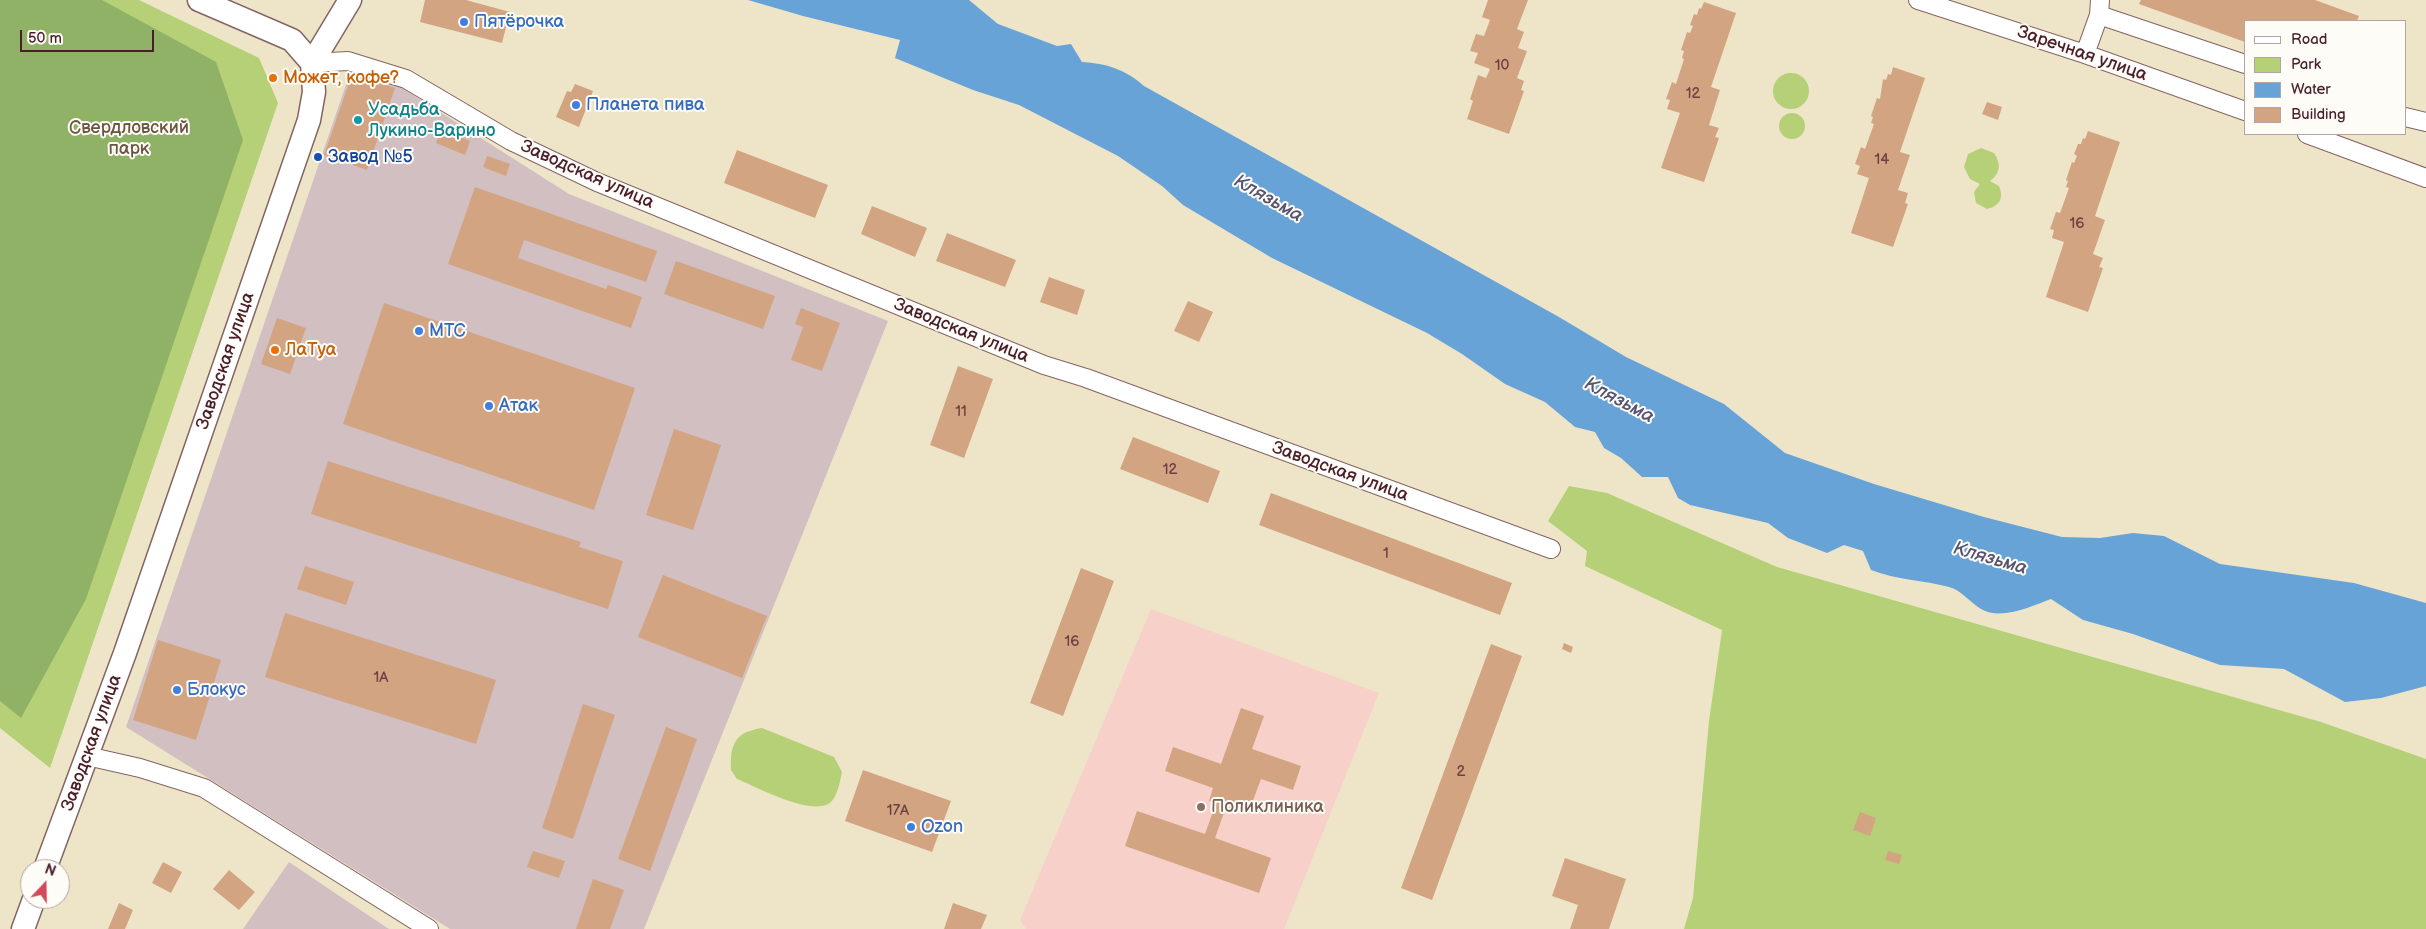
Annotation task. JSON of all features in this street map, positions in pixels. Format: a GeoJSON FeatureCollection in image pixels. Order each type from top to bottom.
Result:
{"type":"FeatureCollection","features":[{"type":"Feature","properties":{"kind":"street"},"geometry":{"type":"LineString","coordinates":[[199,0],[292,40],[312,63],[350,0]]}},
{"type":"Feature","properties":{"kind":"street","name":"Заречная улица"},"geometry":{"type":"LineString","coordinates":[[1918,0],[1967,8],[2085,54],[2244,111]]}},
{"type":"Feature","properties":{"kind":"street"},"geometry":{"type":"LineString","coordinates":[[2085,54],[2099,8],[2244,64]]}},
{"type":"Feature","properties":{"kind":"street","name":"Заводская улица"},"geometry":{"type":"LineString","coordinates":[[49,859],[128,644],[309,120],[314,92],[312,63],[348,61],[406,79],[511,142],[614,189],[1044,365],[1095,381],[1551,550]]}},
{"type":"Feature","properties":{"kind":"street"},"geometry":{"type":"LineString","coordinates":[[2406,117],[2426,122]]}},
{"type":"Feature","properties":{"kind":"street"},"geometry":{"type":"LineString","coordinates":[[2311,135],[2426,178]]}},
{"type":"Feature","properties":{"kind":"street"},"geometry":{"type":"LineString","coordinates":[[87,756],[140,768],[204,788],[429,929]]}},
{"type":"Feature","properties":{"kind":"street"},"geometry":{"type":"LineString","coordinates":[[23,929],[30,909]]}},
{"type":"Feature","properties":{"kind":"shaded area"},"geometry":{"type":"Polygon","coordinates":[[[351,70],[399,86],[569,194],[888,321],[644,929],[450,929],[126,727],[351,70]]]}},
{"type":"Feature","properties":{"kind":"shaded area","name":"Поликлиника"},"geometry":{"type":"Polygon","coordinates":[[[1151,609],[1379,693],[1284,929],[1026,929],[1020,920],[1151,609]]]}},
{"type":"Feature","properties":{"kind":"shaded area"},"geometry":{"type":"Polygon","coordinates":[[[289,862],[335,893],[389,929],[243,929],[289,862]]]}},
{"type":"Feature","properties":{"kind":"green space","name":"Свердловский парк"},"geometry":{"type":"Polygon","coordinates":[[[0,0],[139,0],[259,58],[278,103],[50,768],[0,728],[0,0]]]}},
{"type":"Feature","properties":{"kind":"green space","name":"Свердловский парк"},"geometry":{"type":"Polygon","coordinates":[[[0,0],[102,0],[216,62],[243,140],[86,599],[21,718],[0,701],[0,0]]]}},
{"type":"Feature","properties":{"kind":"green space"},"geometry":{"type":"Polygon","coordinates":[[[1791,73],[1798,74],[1804,78],[1808,84],[1808,98],[1804,104],[1798,108],[1791,109],[1784,108],[1778,104],[1774,98],[1773,91],[1774,84],[1778,78],[1784,74],[1791,73]]]}},
{"type":"Feature","properties":{"kind":"green space"},"geometry":{"type":"Polygon","coordinates":[[[1792,113],[1801,117],[1805,126],[1801,135],[1792,139],[1783,135],[1779,126],[1783,117],[1792,113]]]}},
{"type":"Feature","properties":{"kind":"green space"},"geometry":{"type":"Polygon","coordinates":[[[1981,148],[1994,153],[1999,164],[1996,175],[1990,181],[1999,186],[2001,198],[1998,204],[1987,209],[1976,203],[1974,192],[1980,184],[1970,179],[1964,167],[1968,154],[1981,148]]]}},
{"type":"Feature","properties":{"kind":"green space"},"geometry":{"type":"Polygon","coordinates":[[[1569,486],[1607,493],[1777,567],[2321,722],[2426,759],[2426,929],[1684,929],[1693,898],[1709,721],[1722,630],[1585,566],[1587,551],[1548,521],[1569,486]]]}},
{"type":"Feature","properties":{"kind":"green space"},"geometry":{"type":"Polygon","coordinates":[[[762,728],[834,757],[842,772],[832,801],[824,806],[800,804],[737,779],[731,770],[733,746],[740,736],[762,728]]]}},
{"type":"Feature","properties":{"kind":"water","name":"Клязьма"},"geometry":{"type":"Polygon","coordinates":[[[748,0],[969,0],[998,24],[1057,46],[1071,44],[1082,62],[1116,68],[1131,76],[1144,86],[1559,317],[1626,357],[1724,404],[1785,453],[1874,484],[1984,517],[2062,537],[2100,538],[2133,533],[2164,536],[2220,564],[2354,583],[2426,603],[2426,686],[2381,698],[2345,702],[2284,669],[2220,665],[2133,634],[2083,620],[2051,599],[2007,613],[1989,612],[1981,609],[1953,589],[1890,576],[1871,570],[1863,551],[1844,545],[1827,553],[1788,538],[1768,523],[1690,505],[1678,498],[1668,477],[1642,477],[1621,458],[1604,448],[1595,432],[1575,427],[1545,402],[1505,384],[1462,354],[1427,333],[1272,258],[1183,205],[1162,186],[1118,156],[1019,105],[973,90],[895,58],[900,40],[748,0]]]}},
{"type":"Feature","properties":{"kind":"building"},"geometry":{"type":"Polygon","coordinates":[[[425,0],[466,0],[510,12],[502,43],[420,22],[425,0]]]}},
{"type":"Feature","properties":{"kind":"building"},"geometry":{"type":"Polygon","coordinates":[[[1488,0],[1528,0],[1517,29],[1524,32],[1518,48],[1527,51],[1517,78],[1524,81],[1521,90],[1524,91],[1509,134],[1467,119],[1473,101],[1470,99],[1478,75],[1486,78],[1490,69],[1474,63],[1478,53],[1470,51],[1476,34],[1484,36],[1490,20],[1482,17],[1488,0]]]}},
{"type":"Feature","properties":{"kind":"building"},"geometry":{"type":"Polygon","coordinates":[[[2141,0],[2315,0],[2359,16],[2357,20],[2244,20],[2244,42],[2139,4],[2141,0]]]}},
{"type":"Feature","properties":{"kind":"building"},"geometry":{"type":"Polygon","coordinates":[[[1704,2],[1736,13],[1711,87],[1720,90],[1709,125],[1719,128],[1715,137],[1719,138],[1704,182],[1661,168],[1680,113],[1667,109],[1670,100],[1666,99],[1672,82],[1676,84],[1684,59],[1682,58],[1684,51],[1681,50],[1687,32],[1690,33],[1693,26],[1690,25],[1694,14],[1697,15],[1699,8],[1701,9],[1704,2]]]}},
{"type":"Feature","properties":{"kind":"building"},"geometry":{"type":"Polygon","coordinates":[[[1893,67],[1925,78],[1900,152],[1910,155],[1898,190],[1908,193],[1905,203],[1908,204],[1893,247],[1851,233],[1869,178],[1857,174],[1860,166],[1855,164],[1861,147],[1865,149],[1874,124],[1871,123],[1873,117],[1871,116],[1877,98],[1880,99],[1883,79],[1886,80],[1888,74],[1891,75],[1893,67]]]}},
{"type":"Feature","properties":{"kind":"building"},"geometry":{"type":"Polygon","coordinates":[[[352,74],[395,88],[367,170],[324,155],[352,74]]]}},
{"type":"Feature","properties":{"kind":"building"},"geometry":{"type":"Polygon","coordinates":[[[575,84],[593,91],[579,127],[556,117],[567,91],[571,92],[575,84]]]}},
{"type":"Feature","properties":{"kind":"building"},"geometry":{"type":"Polygon","coordinates":[[[1987,102],[2002,107],[1998,120],[1982,114],[1987,102]]]}},
{"type":"Feature","properties":{"kind":"building"},"geometry":{"type":"Polygon","coordinates":[[[442,129],[470,141],[465,155],[436,143],[442,129]]]}},
{"type":"Feature","properties":{"kind":"building"},"geometry":{"type":"Polygon","coordinates":[[[2088,131],[2120,142],[2095,216],[2105,220],[2093,254],[2103,258],[2099,267],[2103,268],[2088,312],[2046,297],[2064,242],[2052,238],[2054,230],[2050,229],[2056,212],[2060,213],[2069,188],[2066,187],[2068,181],[2066,180],[2072,162],[2074,163],[2077,156],[2074,154],[2078,144],[2081,144],[2083,138],[2085,139],[2088,131]]]}},
{"type":"Feature","properties":{"kind":"building"},"geometry":{"type":"Polygon","coordinates":[[[737,150],[828,185],[815,218],[724,183],[737,150]]]}},
{"type":"Feature","properties":{"kind":"building"},"geometry":{"type":"Polygon","coordinates":[[[487,156],[510,164],[506,176],[483,167],[487,156]]]}},
{"type":"Feature","properties":{"kind":"building"},"geometry":{"type":"Polygon","coordinates":[[[475,187],[657,251],[646,282],[524,240],[518,258],[606,289],[608,285],[642,297],[631,328],[448,264],[475,187]]]}},
{"type":"Feature","properties":{"kind":"building"},"geometry":{"type":"Polygon","coordinates":[[[872,206],[927,228],[915,257],[861,234],[872,206]]]}},
{"type":"Feature","properties":{"kind":"building"},"geometry":{"type":"Polygon","coordinates":[[[947,233],[1016,260],[1005,287],[936,261],[947,233]]]}},
{"type":"Feature","properties":{"kind":"building"},"geometry":{"type":"Polygon","coordinates":[[[676,261],[775,296],[763,329],[664,294],[676,261]]]}},
{"type":"Feature","properties":{"kind":"building"},"geometry":{"type":"Polygon","coordinates":[[[1049,277],[1085,290],[1077,315],[1040,302],[1049,277]]]}},
{"type":"Feature","properties":{"kind":"building"},"geometry":{"type":"Polygon","coordinates":[[[1188,301],[1213,312],[1199,342],[1174,331],[1188,301]]]}},
{"type":"Feature","properties":{"kind":"building","name":"Атак"},"geometry":{"type":"Polygon","coordinates":[[[384,303],[635,388],[594,510],[343,424],[384,303]]]}},
{"type":"Feature","properties":{"kind":"building"},"geometry":{"type":"Polygon","coordinates":[[[801,308],[840,323],[822,371],[791,360],[803,327],[795,324],[801,308]]]}},
{"type":"Feature","properties":{"kind":"building"},"geometry":{"type":"Polygon","coordinates":[[[277,318],[306,328],[290,374],[261,364],[277,318]]]}},
{"type":"Feature","properties":{"kind":"building"},"geometry":{"type":"Polygon","coordinates":[[[958,366],[993,379],[964,458],[930,445],[958,366]]]}},
{"type":"Feature","properties":{"kind":"building"},"geometry":{"type":"Polygon","coordinates":[[[674,429],[721,445],[693,530],[646,515],[674,429]]]}},
{"type":"Feature","properties":{"kind":"building"},"geometry":{"type":"Polygon","coordinates":[[[1133,437],[1220,471],[1208,503],[1120,469],[1133,437]]]}},
{"type":"Feature","properties":{"kind":"building"},"geometry":{"type":"Polygon","coordinates":[[[328,461],[581,542],[579,547],[623,561],[608,609],[311,514],[328,461]]]}},
{"type":"Feature","properties":{"kind":"building"},"geometry":{"type":"Polygon","coordinates":[[[1271,493],[1512,583],[1500,615],[1259,525],[1271,493]]]}},
{"type":"Feature","properties":{"kind":"building"},"geometry":{"type":"Polygon","coordinates":[[[305,566],[354,582],[346,605],[297,589],[305,566]]]}},
{"type":"Feature","properties":{"kind":"building"},"geometry":{"type":"Polygon","coordinates":[[[1081,568],[1114,581],[1063,716],[1030,703],[1081,568]]]}},
{"type":"Feature","properties":{"kind":"building"},"geometry":{"type":"Polygon","coordinates":[[[663,575],[767,616],[742,678],[638,637],[663,575]]]}},
{"type":"Feature","properties":{"kind":"building"},"geometry":{"type":"Polygon","coordinates":[[[285,613],[496,680],[476,744],[265,677],[285,613]]]}},
{"type":"Feature","properties":{"kind":"building","name":"Блокус"},"geometry":{"type":"Polygon","coordinates":[[[158,640],[221,660],[196,740],[133,720],[158,640]]]}},
{"type":"Feature","properties":{"kind":"building"},"geometry":{"type":"Polygon","coordinates":[[[1564,643],[1573,647],[1571,653],[1562,649],[1564,643]]]}},
{"type":"Feature","properties":{"kind":"building"},"geometry":{"type":"Polygon","coordinates":[[[1491,644],[1522,656],[1432,900],[1401,888],[1491,644]]]}},
{"type":"Feature","properties":{"kind":"building"},"geometry":{"type":"Polygon","coordinates":[[[583,704],[615,715],[573,839],[542,828],[583,704]]]}},
{"type":"Feature","properties":{"kind":"building"},"geometry":{"type":"Polygon","coordinates":[[[1241,708],[1264,716],[1252,749],[1301,766],[1293,790],[1261,779],[1248,814],[1226,807],[1215,838],[1271,858],[1259,893],[1125,846],[1137,811],[1205,834],[1216,803],[1209,801],[1213,788],[1165,771],[1173,747],[1221,764],[1241,708]]]}},
{"type":"Feature","properties":{"kind":"building"},"geometry":{"type":"Polygon","coordinates":[[[666,727],[697,739],[650,871],[618,859],[666,727]]]}},
{"type":"Feature","properties":{"kind":"building"},"geometry":{"type":"Polygon","coordinates":[[[863,770],[951,801],[932,852],[845,821],[863,770]]]}},
{"type":"Feature","properties":{"kind":"building"},"geometry":{"type":"Polygon","coordinates":[[[1860,812],[1876,818],[1870,836],[1853,830],[1860,812]]]}},
{"type":"Feature","properties":{"kind":"building"},"geometry":{"type":"Polygon","coordinates":[[[533,851],[565,861],[559,878],[527,867],[533,851]]]}},
{"type":"Feature","properties":{"kind":"building"},"geometry":{"type":"Polygon","coordinates":[[[1888,851],[1902,855],[1899,864],[1885,860],[1888,851]]]}},
{"type":"Feature","properties":{"kind":"building"},"geometry":{"type":"Polygon","coordinates":[[[1565,858],[1626,879],[1609,929],[1570,929],[1578,905],[1552,896],[1565,858]]]}},
{"type":"Feature","properties":{"kind":"building"},"geometry":{"type":"Polygon","coordinates":[[[163,862],[182,872],[171,893],[152,883],[163,862]]]}},
{"type":"Feature","properties":{"kind":"building"},"geometry":{"type":"Polygon","coordinates":[[[229,870],[255,892],[239,910],[213,889],[229,870]]]}},
{"type":"Feature","properties":{"kind":"building"},"geometry":{"type":"Polygon","coordinates":[[[593,879],[624,890],[610,929],[576,929],[593,879]]]}},
{"type":"Feature","properties":{"kind":"building"},"geometry":{"type":"Polygon","coordinates":[[[119,903],[133,910],[125,929],[108,929],[119,903]]]}},
{"type":"Feature","properties":{"kind":"building"},"geometry":{"type":"Polygon","coordinates":[[[953,903],[987,915],[981,929],[944,929],[953,903]]]}},
{"type":"Feature","properties":{"kind":"place","name":"Пятёрочка"},"geometry":{"type":"Point","coordinates":[464,22]}},
{"type":"Feature","properties":{"kind":"place","name":"Может, кофе?"},"geometry":{"type":"Point","coordinates":[273,78]}},
{"type":"Feature","properties":{"kind":"place","name":"Планета пива"},"geometry":{"type":"Point","coordinates":[576,105]}},
{"type":"Feature","properties":{"kind":"place","name":"Усадьба Лукино-Варино"},"geometry":{"type":"Point","coordinates":[358,120]}},
{"type":"Feature","properties":{"kind":"place","name":"Завод №5"},"geometry":{"type":"Point","coordinates":[318,157]}},
{"type":"Feature","properties":{"kind":"place","name":"МТС"},"geometry":{"type":"Point","coordinates":[419,331]}},
{"type":"Feature","properties":{"kind":"place","name":"ЛаТуа"},"geometry":{"type":"Point","coordinates":[275,350]}},
{"type":"Feature","properties":{"kind":"place","name":"Атак"},"geometry":{"type":"Point","coordinates":[489,406]}},
{"type":"Feature","properties":{"kind":"place","name":"Блокус"},"geometry":{"type":"Point","coordinates":[177,690]}},
{"type":"Feature","properties":{"kind":"place","name":"Поликлиника"},"geometry":{"type":"Point","coordinates":[1201,807]}},
{"type":"Feature","properties":{"kind":"place","name":"Ozon"},"geometry":{"type":"Point","coordinates":[911,827]}}]}
